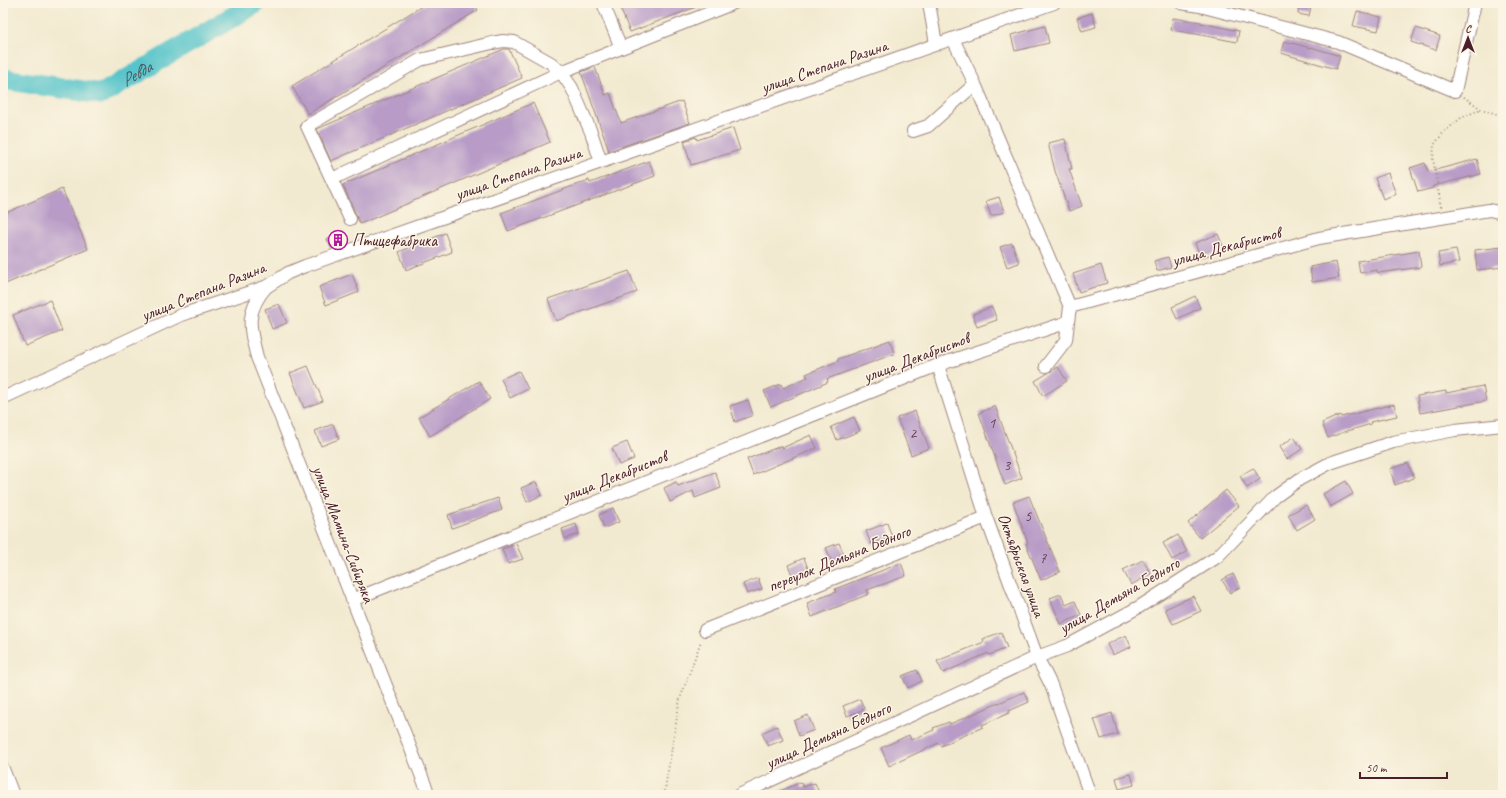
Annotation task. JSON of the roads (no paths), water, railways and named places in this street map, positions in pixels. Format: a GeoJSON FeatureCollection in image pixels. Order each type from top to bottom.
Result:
{"type":"FeatureCollection","features":[{"type":"Feature","properties":{"kind":"street"},"geometry":{"type":"LineString","coordinates":[[603,3],[621,48]]}},
{"type":"Feature","properties":{"kind":"street"},"geometry":{"type":"LineString","coordinates":[[332,179],[561,72],[734,3]]}},
{"type":"Feature","properties":{"kind":"street"},"geometry":{"type":"LineString","coordinates":[[929,3],[936,44]]}},
{"type":"Feature","properties":{"kind":"street","name":"улица Степана Разина"},"geometry":{"type":"LineString","coordinates":[[3,398],[181,315],[268,286],[288,273],[304,266],[1054,3]]}},
{"type":"Feature","properties":{"kind":"street"},"geometry":{"type":"LineString","coordinates":[[1181,3],[1200,6],[1338,42],[1454,90],[1475,3]]}},
{"type":"Feature","properties":{"kind":"street"},"geometry":{"type":"LineString","coordinates":[[953,39],[975,84],[1070,307],[1066,340],[1046,366]]}},
{"type":"Feature","properties":{"kind":"street"},"geometry":{"type":"LineString","coordinates":[[350,219],[307,126],[420,60],[503,41],[514,42],[526,48],[551,63],[561,72],[572,88],[591,132],[601,162]]}},
{"type":"Feature","properties":{"kind":"street"},"geometry":{"type":"LineString","coordinates":[[913,131],[928,126],[975,84]]}},
{"type":"Feature","properties":{"kind":"street","name":"улица Декабристов"},"geometry":{"type":"LineString","coordinates":[[1070,307],[1319,238],[1490,210],[1503,212]]}},
{"type":"Feature","properties":{"kind":"street","name":"улица Мамина-Сибиряка"},"geometry":{"type":"LineString","coordinates":[[268,286],[255,302],[252,312],[251,333],[257,357],[429,795]]}},
{"type":"Feature","properties":{"kind":"street","name":"улица Декабристов"},"geometry":{"type":"LineString","coordinates":[[352,600],[938,365],[1068,322]]}},
{"type":"Feature","properties":{"kind":"street","name":"Октябрьская улица"},"geometry":{"type":"LineString","coordinates":[[938,365],[986,517],[1037,657],[1051,685],[1090,795]]}},
{"type":"Feature","properties":{"kind":"street","name":"улица Демьяна Бедного"},"geometry":{"type":"LineString","coordinates":[[739,795],[1037,657],[1067,646],[1139,607],[1217,557],[1275,497],[1300,479],[1330,463],[1393,442],[1455,430],[1503,425]]}},
{"type":"Feature","properties":{"kind":"street","name":"переулок Демьяна Бедного"},"geometry":{"type":"LineString","coordinates":[[705,630],[986,517]]}},
{"type":"Feature","properties":{"kind":"street"},"geometry":{"type":"LineString","coordinates":[[3,769],[13,795]]}},
{"type":"Feature","properties":{"kind":"waterway","name":"Ревда"},"geometry":{"type":"LineString","coordinates":[[3,79],[102,94],[256,3]]}},
{"type":"Feature","properties":{"kind":"place","name":"Птицефабрика"},"geometry":{"type":"Point","coordinates":[338,240]}}]}
